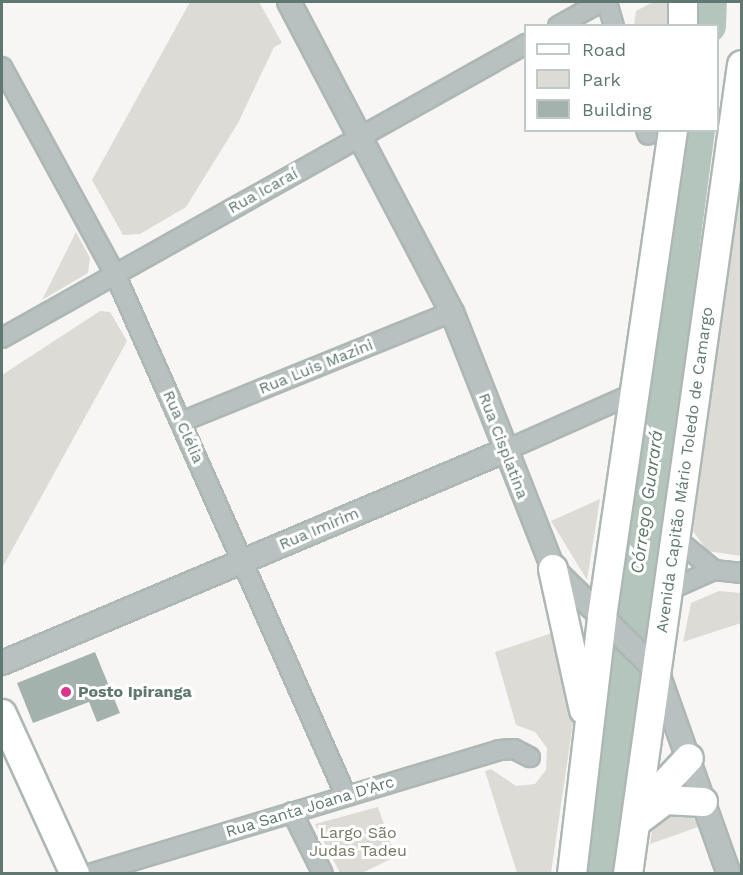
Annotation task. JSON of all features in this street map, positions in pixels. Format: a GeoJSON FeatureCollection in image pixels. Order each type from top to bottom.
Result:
{"type":"FeatureCollection","features":[{"type":"Feature","properties":{"kind":"main road"},"geometry":{"type":"LineString","coordinates":[[682,24],[683,2]]}},
{"type":"Feature","properties":{"kind":"main road","name":"Avenida Capitão Mário Toledo de Camargo"},"geometry":{"type":"LineString","coordinates":[[628,873],[637,818],[650,663],[669,590],[741,66]]}},
{"type":"Feature","properties":{"kind":"main road"},"geometry":{"type":"LineString","coordinates":[[573,873],[590,740],[602,617],[635,393],[655,132]]}},
{"type":"Feature","properties":{"kind":"main road"},"geometry":{"type":"LineString","coordinates":[[553,569],[590,740]]}},
{"type":"Feature","properties":{"kind":"main road"},"geometry":{"type":"LineString","coordinates":[[2,714],[75,873]]}},
{"type":"Feature","properties":{"kind":"main road"},"geometry":{"type":"LineString","coordinates":[[637,818],[689,758]]}},
{"type":"Feature","properties":{"kind":"main road"},"geometry":{"type":"LineString","coordinates":[[637,818],[665,800],[704,802]]}},
{"type":"Feature","properties":{"kind":"street","name":"Rua Cisplatina"},"geometry":{"type":"LineString","coordinates":[[289,2],[452,312],[504,451],[553,569],[650,663],[689,758],[729,873]]}},
{"type":"Feature","properties":{"kind":"street"},"geometry":{"type":"LineString","coordinates":[[562,24],[601,2]]}},
{"type":"Feature","properties":{"kind":"street"},"geometry":{"type":"LineString","coordinates":[[607,2],[613,24]]}},
{"type":"Feature","properties":{"kind":"street","name":"Rua Icaraí"},"geometry":{"type":"LineString","coordinates":[[2,338],[524,45]]}},
{"type":"Feature","properties":{"kind":"street","name":"Rua Clélia"},"geometry":{"type":"LineString","coordinates":[[2,67],[115,274],[346,796]]}},
{"type":"Feature","properties":{"kind":"street","name":"Rua Luis Mazini"},"geometry":{"type":"LineString","coordinates":[[181,422],[452,312]]}},
{"type":"Feature","properties":{"kind":"street","name":"Rua Imirim"},"geometry":{"type":"LineString","coordinates":[[2,663],[504,451],[635,393]]}},
{"type":"Feature","properties":{"kind":"street"},"geometry":{"type":"LineString","coordinates":[[675,538],[714,570]]}},
{"type":"Feature","properties":{"kind":"street"},"geometry":{"type":"LineString","coordinates":[[669,590],[714,570],[741,573]]}},
{"type":"Feature","properties":{"kind":"street","name":"Rua Santa Joana D'Arc"},"geometry":{"type":"LineString","coordinates":[[89,873],[499,750],[514,749],[530,757]]}},
{"type":"Feature","properties":{"kind":"street"},"geometry":{"type":"LineString","coordinates":[[292,812],[323,873]]}},
{"type":"Feature","properties":{"kind":"green space"},"geometry":{"type":"Polygon","coordinates":[[[190,2],[259,2],[282,43],[274,47],[238,123],[186,207],[140,234],[123,235],[92,180],[190,2]]]}},
{"type":"Feature","properties":{"kind":"green space"},"geometry":{"type":"Polygon","coordinates":[[[653,2],[669,2],[668,24],[634,24],[636,11],[653,2]]]}},
{"type":"Feature","properties":{"kind":"green space"},"geometry":{"type":"Polygon","coordinates":[[[741,166],[741,556],[707,551],[693,531],[741,166]]]}},
{"type":"Feature","properties":{"kind":"green space"},"geometry":{"type":"Polygon","coordinates":[[[76,232],[90,258],[88,273],[42,300],[76,232]]]}},
{"type":"Feature","properties":{"kind":"green space"},"geometry":{"type":"Polygon","coordinates":[[[100,311],[110,312],[127,341],[2,568],[2,375],[100,311]]]}},
{"type":"Feature","properties":{"kind":"green space"},"geometry":{"type":"Polygon","coordinates":[[[600,499],[587,580],[551,521],[600,499]]]}},
{"type":"Feature","properties":{"kind":"green space"},"geometry":{"type":"Polygon","coordinates":[[[719,591],[741,593],[741,623],[683,642],[691,603],[719,591]]]}},
{"type":"Feature","properties":{"kind":"green space"},"geometry":{"type":"Polygon","coordinates":[[[558,631],[573,723],[551,873],[517,873],[485,771],[491,769],[516,786],[535,784],[546,770],[547,748],[535,732],[516,725],[495,652],[558,631]]]}},
{"type":"Feature","properties":{"kind":"green space","name":"Largo São Judas Tadeu"},"geometry":{"type":"Polygon","coordinates":[[[378,807],[395,857],[362,873],[340,873],[315,824],[378,807]]]}},
{"type":"Feature","properties":{"kind":"green space"},"geometry":{"type":"Polygon","coordinates":[[[672,813],[690,814],[701,826],[650,844],[652,831],[672,813]]]}},
{"type":"Feature","properties":{"kind":"building","name":"Posto Ipiranga"},"geometry":{"type":"Polygon","coordinates":[[[95,652],[120,713],[97,722],[89,702],[33,723],[17,683],[95,652]]]}},
{"type":"Feature","properties":{"kind":"waterway","name":"Córrego Guarará"},"geometry":{"type":"LineString","coordinates":[[709,24],[710,2]]}},
{"type":"Feature","properties":{"kind":"waterway","name":"Córrego Guarará"},"geometry":{"type":"LineString","coordinates":[[600,874],[698,132]]}},
{"type":"Feature","properties":{"kind":"place","name":"Posto Ipiranga"},"geometry":{"type":"Point","coordinates":[66,692]}}]}
